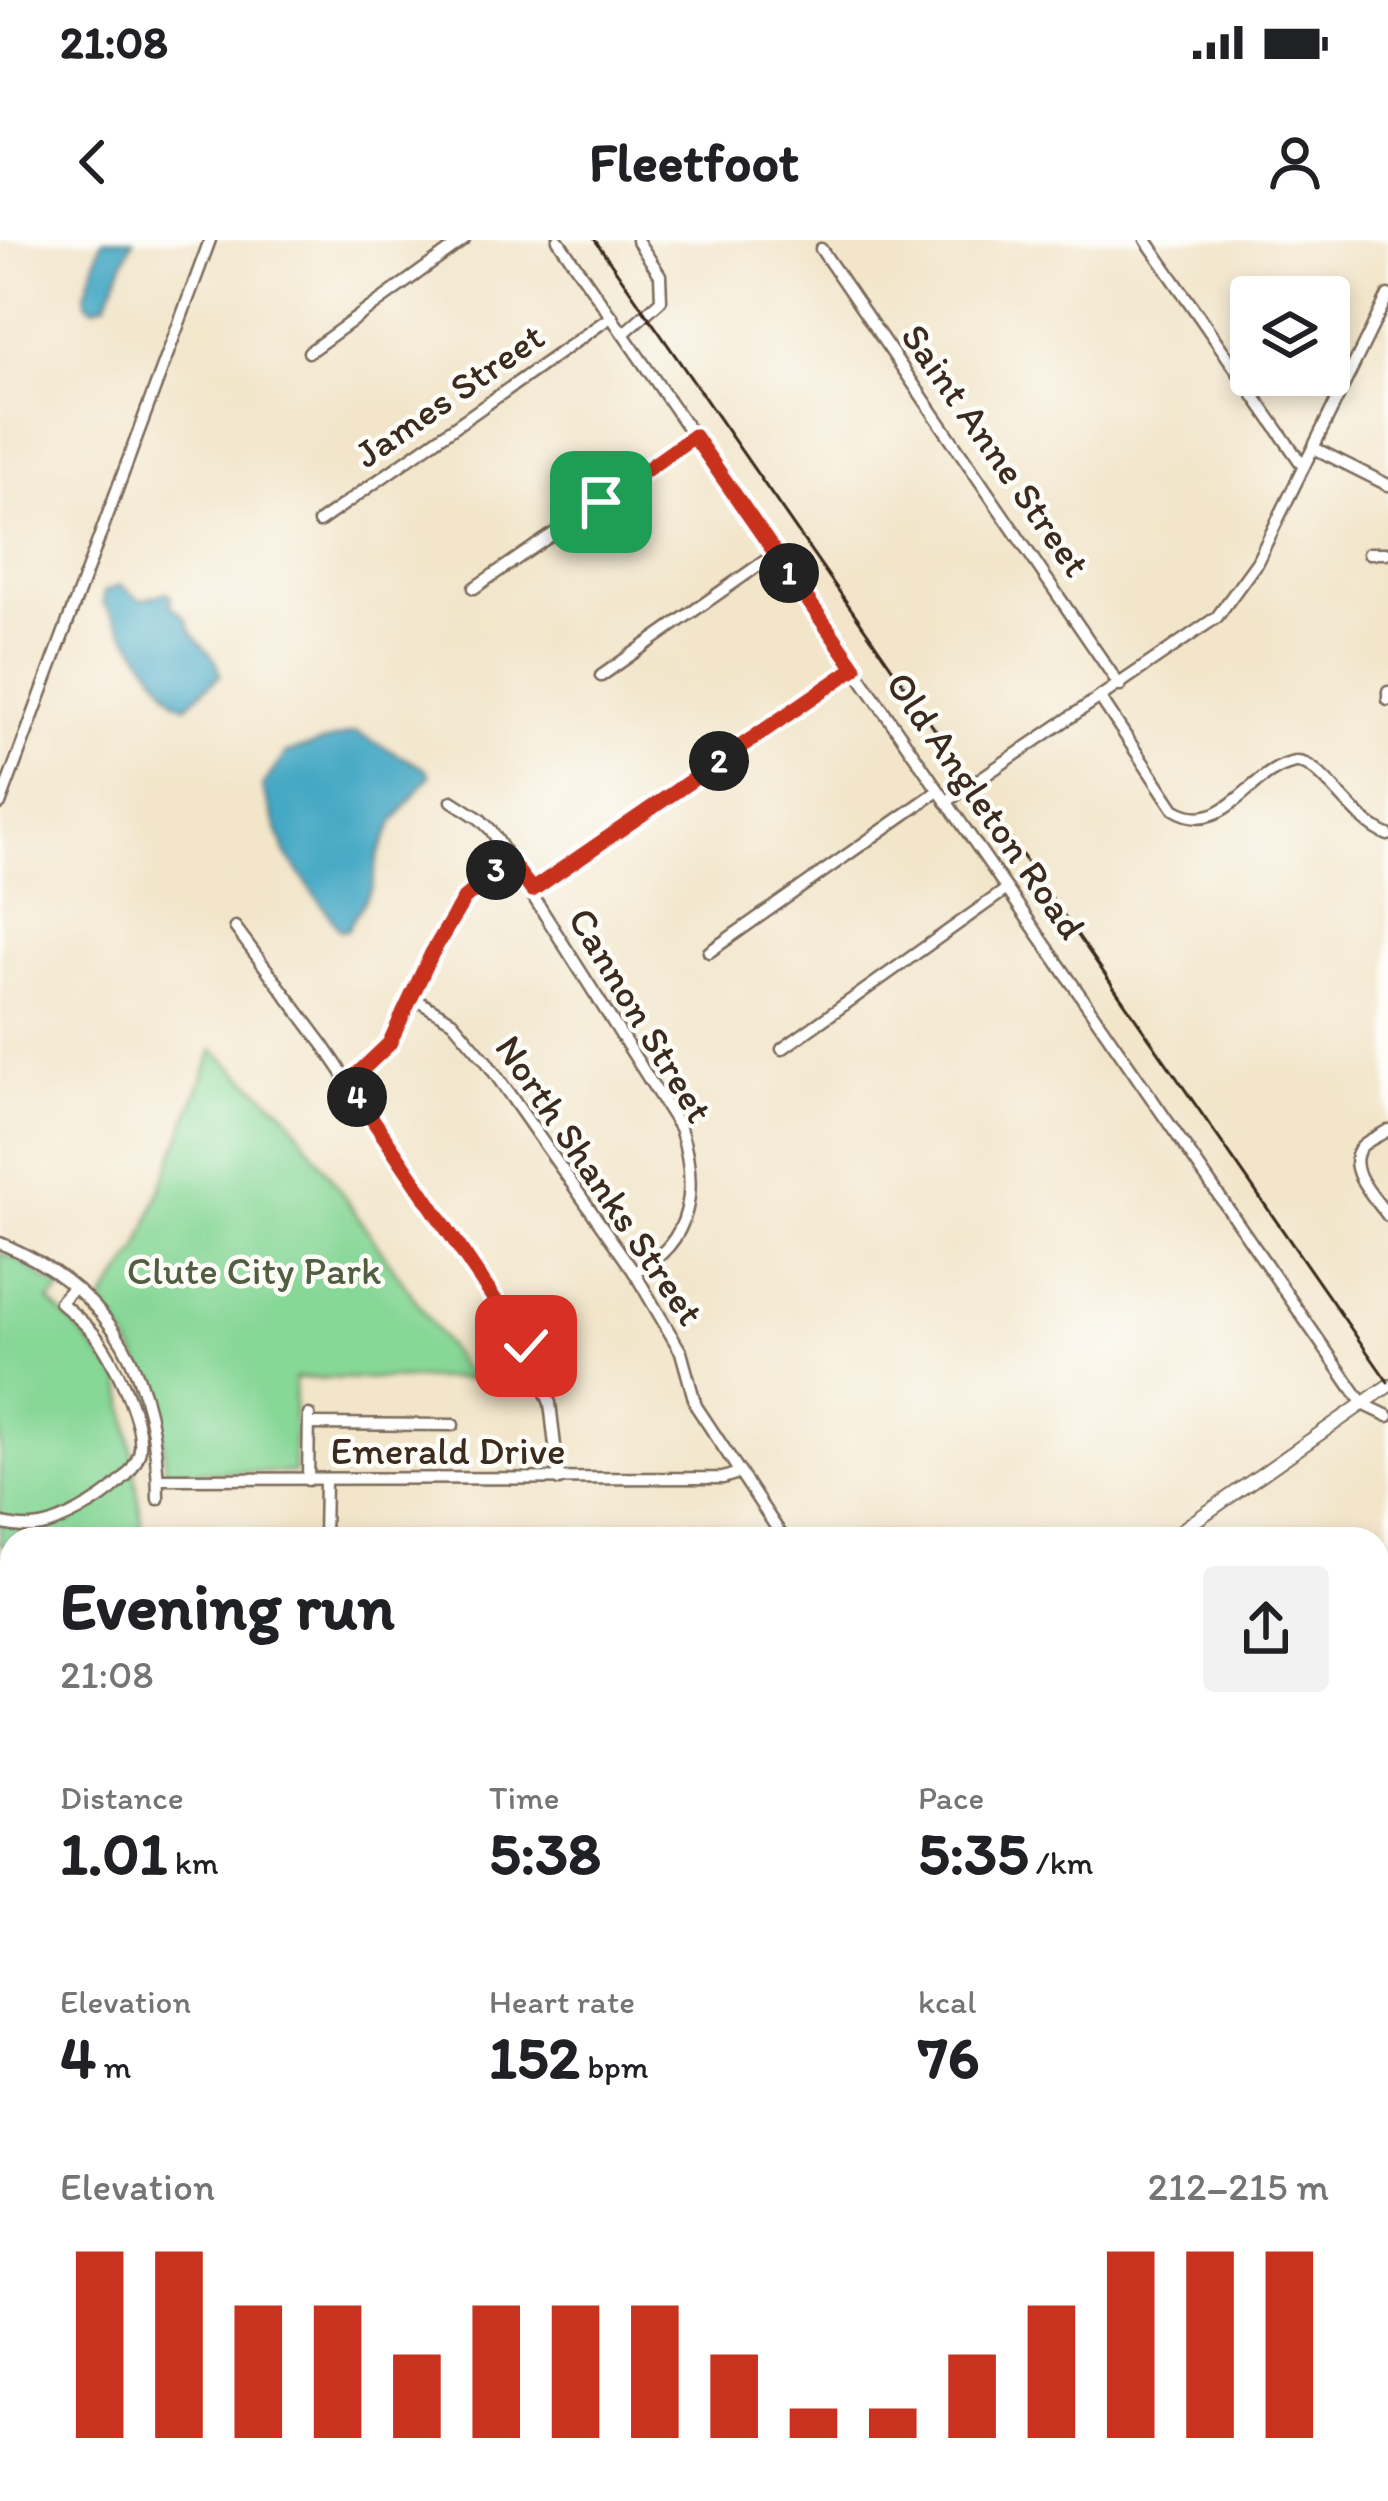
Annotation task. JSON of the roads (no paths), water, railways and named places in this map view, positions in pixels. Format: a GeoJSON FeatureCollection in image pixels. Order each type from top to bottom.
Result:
{"type":"FeatureCollection","features":[{"type":"Feature","properties":{"kind":"main road"},"geometry":{"type":"LineString","coordinates":[[1186,1527],[1388,1386]]}},
{"type":"Feature","properties":{"kind":"street"},"geometry":{"type":"LineString","coordinates":[[0,804],[210,240]]}},
{"type":"Feature","properties":{"kind":"street"},"geometry":{"type":"LineString","coordinates":[[309,352],[464,240]]}},
{"type":"Feature","properties":{"kind":"street","name":"Old Angleton Road"},"geometry":{"type":"LineString","coordinates":[[558,240],[1364,1404]]}},
{"type":"Feature","properties":{"kind":"street"},"geometry":{"type":"LineString","coordinates":[[623,334],[661,300],[660,275],[637,240]]}},
{"type":"Feature","properties":{"kind":"street"},"geometry":{"type":"LineString","coordinates":[[1145,240],[1303,466]]}},
{"type":"Feature","properties":{"kind":"street","name":"Saint Anne Street"},"geometry":{"type":"LineString","coordinates":[[821,249],[1120,686]]}},
{"type":"Feature","properties":{"kind":"street"},"geometry":{"type":"LineString","coordinates":[[946,802],[1217,617],[1257,562],[1388,295]]}},
{"type":"Feature","properties":{"kind":"street","name":"James Street"},"geometry":{"type":"LineString","coordinates":[[320,522],[611,316]]}},
{"type":"Feature","properties":{"kind":"street"},"geometry":{"type":"LineString","coordinates":[[474,588],[694,436]]}},
{"type":"Feature","properties":{"kind":"street"},"geometry":{"type":"LineString","coordinates":[[1314,448],[1388,485]]}},
{"type":"Feature","properties":{"kind":"street"},"geometry":{"type":"LineString","coordinates":[[601,676],[776,553]]}},
{"type":"Feature","properties":{"kind":"street"},"geometry":{"type":"LineString","coordinates":[[1369,553],[1388,553]]}},
{"type":"Feature","properties":{"kind":"street"},"geometry":{"type":"LineString","coordinates":[[532,890],[855,668]]}},
{"type":"Feature","properties":{"kind":"street"},"geometry":{"type":"LineString","coordinates":[[1101,699],[1174,808],[1190,819],[1209,817],[1282,767],[1300,761],[1315,766],[1359,819],[1388,835]]}},
{"type":"Feature","properties":{"kind":"street"},"geometry":{"type":"LineString","coordinates":[[709,952],[938,791]]}},
{"type":"Feature","properties":{"kind":"street","name":"Cannon Street"},"geometry":{"type":"LineString","coordinates":[[452,801],[480,819],[532,890],[680,1127],[689,1156],[691,1197],[685,1217],[662,1251],[634,1272]]}},
{"type":"Feature","properties":{"kind":"street"},"geometry":{"type":"LineString","coordinates":[[348,1083],[389,1044],[452,916],[478,884],[509,860]]}},
{"type":"Feature","properties":{"kind":"street"},"geometry":{"type":"LineString","coordinates":[[782,1049],[1007,889]]}},
{"type":"Feature","properties":{"kind":"street"},"geometry":{"type":"LineString","coordinates":[[235,926],[325,1046],[526,1346],[550,1403],[559,1480]]}},
{"type":"Feature","properties":{"kind":"street","name":"North Shanks Street"},"geometry":{"type":"LineString","coordinates":[[413,998],[452,1021],[486,1060],[634,1272],[681,1352],[696,1406],[776,1527]]}},
{"type":"Feature","properties":{"kind":"street"},"geometry":{"type":"LineString","coordinates":[[1388,1130],[1361,1147],[1356,1159],[1357,1172],[1388,1216]]}},
{"type":"Feature","properties":{"kind":"street"},"geometry":{"type":"LineString","coordinates":[[0,1244],[44,1266],[115,1329],[136,1365],[154,1425],[158,1499]]}},
{"type":"Feature","properties":{"kind":"street"},"geometry":{"type":"LineString","coordinates":[[39,1527],[61,1520],[117,1485],[139,1456],[128,1394],[110,1358],[94,1334],[60,1302],[73,1288]]}},
{"type":"Feature","properties":{"kind":"street"},"geometry":{"type":"LineString","coordinates":[[1364,1404],[1388,1416]]}},
{"type":"Feature","properties":{"kind":"street"},"geometry":{"type":"LineString","coordinates":[[308,1480],[309,1420],[453,1425]]}},
{"type":"Feature","properties":{"kind":"street","name":"Emerald Drive"},"geometry":{"type":"LineString","coordinates":[[158,1479],[559,1480],[723,1478],[738,1473]]}},
{"type":"Feature","properties":{"kind":"street"},"geometry":{"type":"LineString","coordinates":[[324,1527],[325,1480]]}},
{"type":"Feature","properties":{"kind":"water"},"geometry":{"type":"Polygon","coordinates":[[[102,240],[133,240],[106,303],[93,308],[85,294],[102,240]]]}},
{"type":"Feature","properties":{"kind":"water"},"geometry":{"type":"Polygon","coordinates":[[[120,585],[141,600],[167,592],[170,605],[187,619],[193,634],[215,659],[220,675],[186,706],[175,701],[103,603],[104,592],[120,585]]]}},
{"type":"Feature","properties":{"kind":"water"},"geometry":{"type":"Polygon","coordinates":[[[356,732],[430,775],[394,821],[378,856],[372,888],[347,930],[340,930],[286,854],[262,787],[286,753],[356,732]]]}},
{"type":"Feature","properties":{"kind":"railway"},"geometry":{"type":"LineString","coordinates":[[595,240],[1388,1382]]}},
{"type":"Feature","properties":{"kind":"park label","name":"Clute City Park"},"geometry":{"type":"Point","coordinates":[254,1270]}}]}
